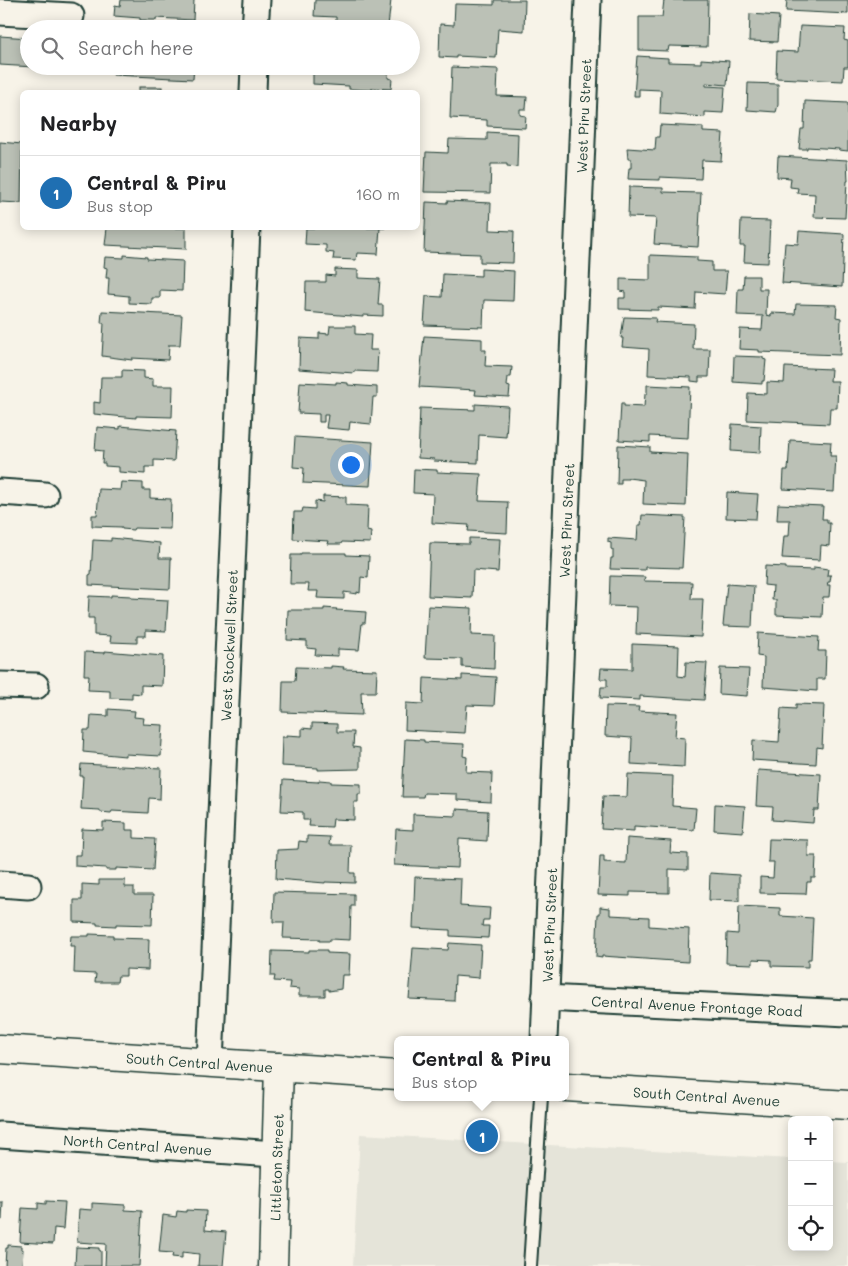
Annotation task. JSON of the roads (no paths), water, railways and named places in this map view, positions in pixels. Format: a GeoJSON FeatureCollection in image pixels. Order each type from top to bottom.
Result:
{"type":"FeatureCollection","features":[{"type":"Feature","properties":{"kind":"main road","name":"South Central Avenue"},"geometry":{"type":"LineString","coordinates":[[0,1049],[394,1075]]}},
{"type":"Feature","properties":{"kind":"main road","name":"Littleton Street"},"geometry":{"type":"LineString","coordinates":[[273,1266],[278,1068]]}},
{"type":"Feature","properties":{"kind":"main road","name":"South Central Avenue"},"geometry":{"type":"LineString","coordinates":[[569,1087],[848,1105]]}},
{"type":"Feature","properties":{"kind":"street"},"geometry":{"type":"LineString","coordinates":[[256,20],[257,0]]}},
{"type":"Feature","properties":{"kind":"street","name":"West Piru Street"},"geometry":{"type":"LineString","coordinates":[[544,1036],[588,0]]}},
{"type":"Feature","properties":{"kind":"street"},"geometry":{"type":"LineString","coordinates":[[0,12],[71,16]]}},
{"type":"Feature","properties":{"kind":"street"},"geometry":{"type":"LineString","coordinates":[[252,90],[253,75]]}},
{"type":"Feature","properties":{"kind":"street","name":"West Stockwell Street"},"geometry":{"type":"LineString","coordinates":[[210,1063],[247,230]]}},
{"type":"Feature","properties":{"kind":"street"},"geometry":{"type":"LineString","coordinates":[[0,492],[45,495]]}},
{"type":"Feature","properties":{"kind":"street"},"geometry":{"type":"LineString","coordinates":[[0,685],[36,686]]}},
{"type":"Feature","properties":{"kind":"street"},"geometry":{"type":"LineString","coordinates":[[0,884],[28,886]]}},
{"type":"Feature","properties":{"kind":"street","name":"Central Avenue Frontage Road"},"geometry":{"type":"LineString","coordinates":[[545,998],[848,1013]]}},
{"type":"Feature","properties":{"kind":"street","name":"North Central Avenue"},"geometry":{"type":"LineString","coordinates":[[0,1135],[275,1154]]}},
{"type":"Feature","properties":{"kind":"lane"},"geometry":{"type":"LineString","coordinates":[[530,1266],[542,1101]]}},
{"type":"Feature","properties":{"kind":"place","name":"Central & Piru"},"geometry":{"type":"Point","coordinates":[482,1136]}}]}
